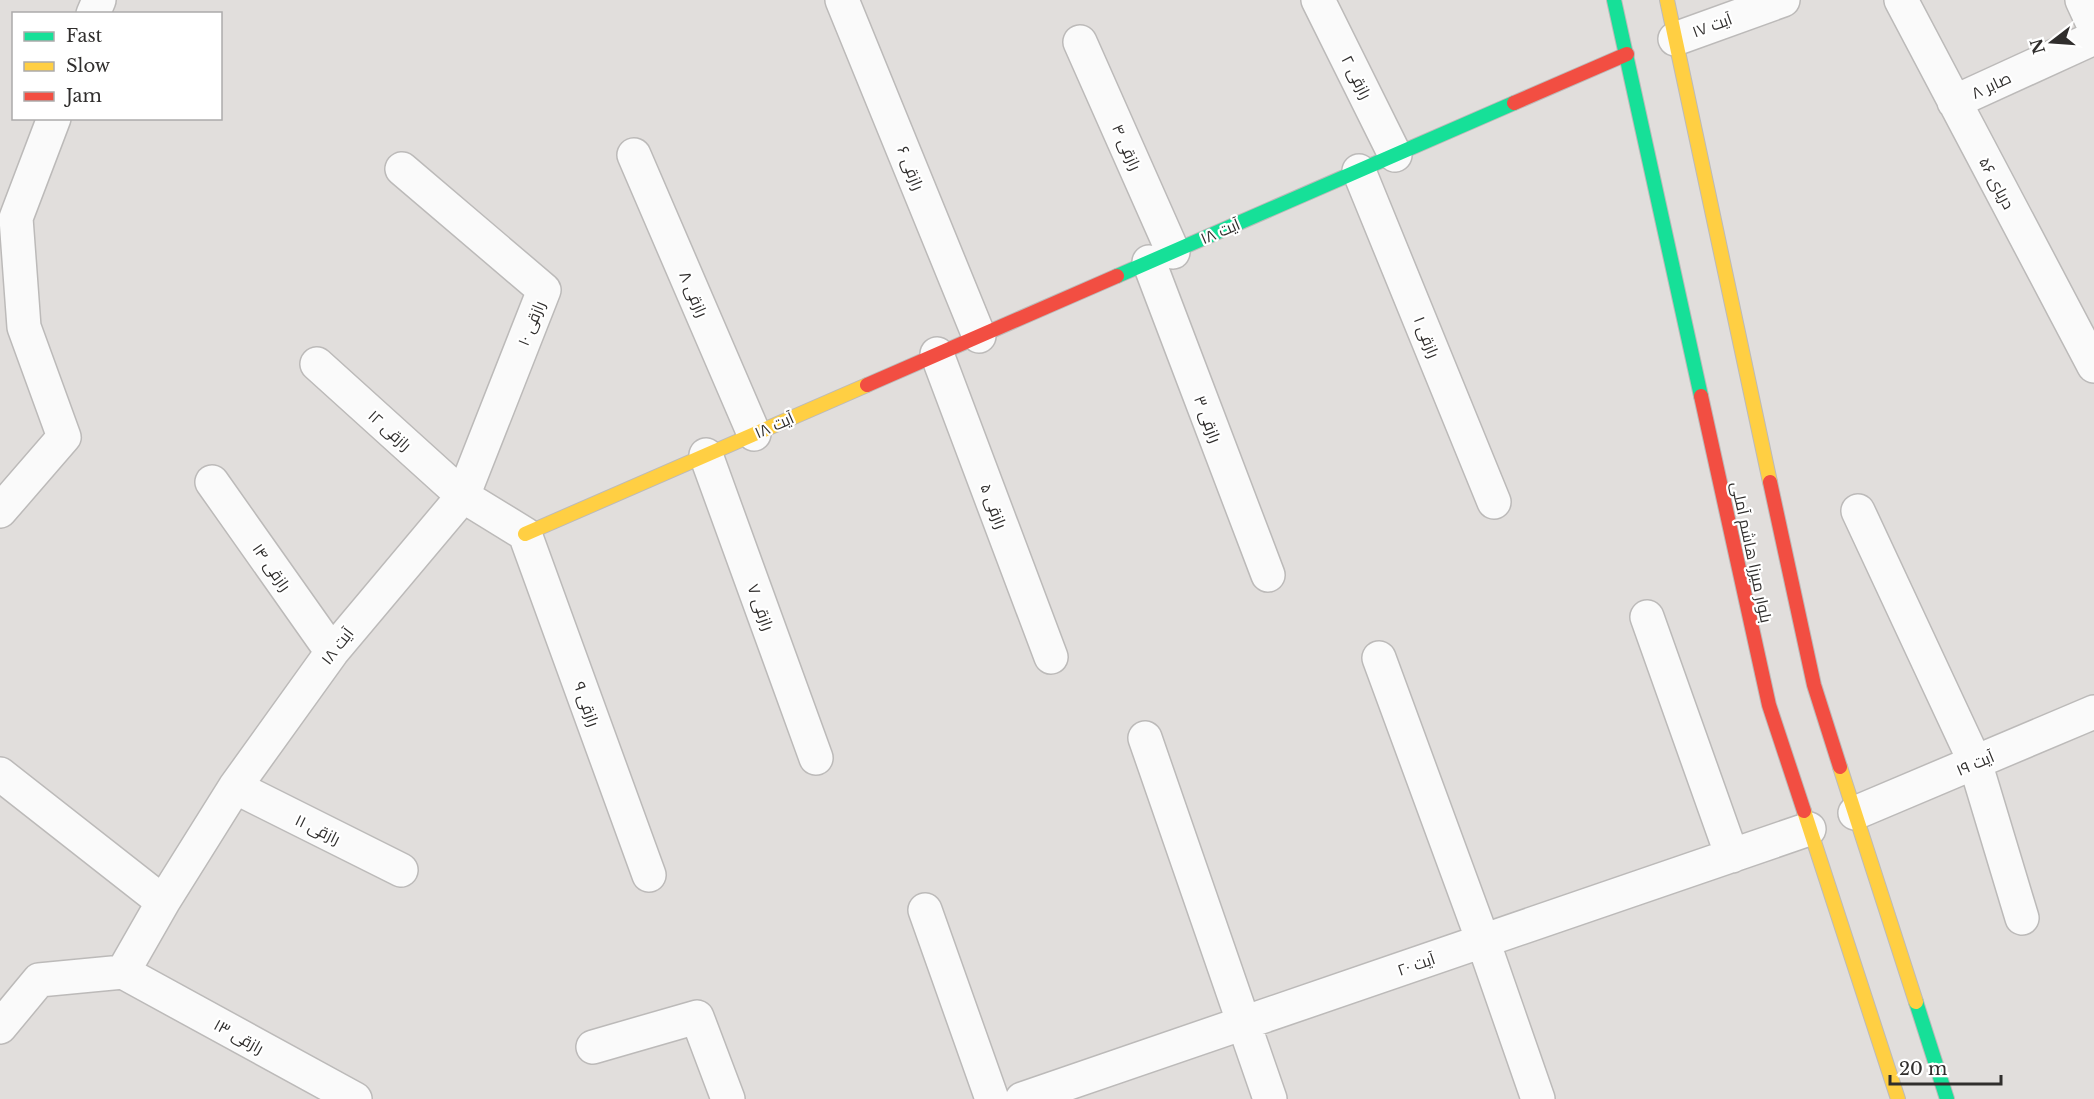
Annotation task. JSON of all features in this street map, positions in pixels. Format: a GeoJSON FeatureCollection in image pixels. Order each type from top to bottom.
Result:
{"type":"FeatureCollection","features":[{"type":"Feature","properties":{"kind":"main road","name":"بلوار میرزا هاشم آملی"},"geometry":{"type":"LineString","coordinates":[[1614,0],[1769,705],[1898,1099]]}},
{"type":"Feature","properties":{"kind":"main road","name":"بلوار میرزا هاشم آملی"},"geometry":{"type":"LineString","coordinates":[[1667,0],[1814,685],[1947,1099]]}},
{"type":"Feature","properties":{"kind":"main road","name":"آیت ۱۸"},"geometry":{"type":"LineString","coordinates":[[525,534],[1627,54]]}},
{"type":"Feature","properties":{"kind":"street","name":"رازقی ۶"},"geometry":{"type":"LineString","coordinates":[[842,0],[979,336]]}},
{"type":"Feature","properties":{"kind":"street","name":"رازقی ۲"},"geometry":{"type":"LineString","coordinates":[[1318,0],[1395,155]]}},
{"type":"Feature","properties":{"kind":"street","name":"آیت ۱۷"},"geometry":{"type":"LineString","coordinates":[[1675,39],[1783,0]]}},
{"type":"Feature","properties":{"kind":"street","name":"دریای ۵۶"},"geometry":{"type":"LineString","coordinates":[[1901,0],[2094,366]]}},
{"type":"Feature","properties":{"kind":"street"},"geometry":{"type":"LineString","coordinates":[[2082,0],[2094,26]]}},
{"type":"Feature","properties":{"kind":"street","name":"صابر ۸"},"geometry":{"type":"LineString","coordinates":[[1954,102],[2094,38]]}},
{"type":"Feature","properties":{"kind":"street","name":"رازقی ۴"},"geometry":{"type":"LineString","coordinates":[[1080,42],[1161,257]]}},
{"type":"Feature","properties":{"kind":"street"},"geometry":{"type":"LineString","coordinates":[[0,511],[64,437],[24,327],[16,218],[53,120]]}},
{"type":"Feature","properties":{"kind":"street","name":"رازقی ۸"},"geometry":{"type":"LineString","coordinates":[[634,155],[754,434]]}},
{"type":"Feature","properties":{"kind":"street","name":"رازقی ۱۰"},"geometry":{"type":"LineString","coordinates":[[402,169],[544,290],[463,496]]}},
{"type":"Feature","properties":{"kind":"street","name":"رازقی ۱"},"geometry":{"type":"LineString","coordinates":[[1359,171],[1494,502]]}},
{"type":"Feature","properties":{"kind":"street","name":"رازقی ۳"},"geometry":{"type":"LineString","coordinates":[[1161,257],[1268,575]]}},
{"type":"Feature","properties":{"kind":"street","name":"رازقی ۵"},"geometry":{"type":"LineString","coordinates":[[937,354],[1051,657]]}},
{"type":"Feature","properties":{"kind":"street","name":"رازقی ۱۲"},"geometry":{"type":"LineString","coordinates":[[317,364],[463,496]]}},
{"type":"Feature","properties":{"kind":"street","name":"رازقی ۷"},"geometry":{"type":"LineString","coordinates":[[706,455],[816,758]]}},
{"type":"Feature","properties":{"kind":"street","name":"رازقی ۱۴"},"geometry":{"type":"LineString","coordinates":[[212,482],[332,651]]}},
{"type":"Feature","properties":{"kind":"street"},"geometry":{"type":"LineString","coordinates":[[463,496],[525,534]]}},
{"type":"Feature","properties":{"kind":"street","name":"آیت ۱۸"},"geometry":{"type":"LineString","coordinates":[[123,972],[163,902],[235,788],[332,651],[463,496]]}},
{"type":"Feature","properties":{"kind":"street"},"geometry":{"type":"LineString","coordinates":[[1858,511],[1975,762],[2022,918]]}},
{"type":"Feature","properties":{"kind":"street","name":"رازقی ۹"},"geometry":{"type":"LineString","coordinates":[[525,534],[649,874]]}},
{"type":"Feature","properties":{"kind":"street"},"geometry":{"type":"LineString","coordinates":[[1647,617],[1732,856]]}},
{"type":"Feature","properties":{"kind":"street"},"geometry":{"type":"LineString","coordinates":[[1379,658],[1483,941],[1538,1099]]}},
{"type":"Feature","properties":{"kind":"street","name":"آیت ۱۹"},"geometry":{"type":"LineString","coordinates":[[1856,813],[2094,712]]}},
{"type":"Feature","properties":{"kind":"street"},"geometry":{"type":"LineString","coordinates":[[1145,738],[1270,1099]]}},
{"type":"Feature","properties":{"kind":"street"},"geometry":{"type":"LineString","coordinates":[[0,774],[163,902]]}},
{"type":"Feature","properties":{"kind":"street","name":"رازقی ۱۱"},"geometry":{"type":"LineString","coordinates":[[235,788],[401,870]]}},
{"type":"Feature","properties":{"kind":"street","name":"آیت ۲۰"},"geometry":{"type":"LineString","coordinates":[[1022,1099],[1809,829]]}},
{"type":"Feature","properties":{"kind":"street"},"geometry":{"type":"LineString","coordinates":[[925,910],[992,1099]]}},
{"type":"Feature","properties":{"kind":"street"},"geometry":{"type":"LineString","coordinates":[[0,1027],[39,980],[123,972]]}},
{"type":"Feature","properties":{"kind":"street","name":"رازقی ۱۳"},"geometry":{"type":"LineString","coordinates":[[123,972],[355,1099]]}},
{"type":"Feature","properties":{"kind":"street"},"geometry":{"type":"LineString","coordinates":[[593,1047],[697,1017],[728,1099]]}},
{"type":"Feature","properties":{"kind":"traffic: fast"},"geometry":{"type":"LineString","coordinates":[[1614,0],[1701,396]]}},
{"type":"Feature","properties":{"kind":"traffic: fast"},"geometry":{"type":"LineString","coordinates":[[1117,276],[1514,103]]}},
{"type":"Feature","properties":{"kind":"traffic: fast"},"geometry":{"type":"LineString","coordinates":[[1916,1002],[1947,1099]]}},
{"type":"Feature","properties":{"kind":"traffic: slow"},"geometry":{"type":"LineString","coordinates":[[1667,0],[1770,482]]}},
{"type":"Feature","properties":{"kind":"traffic: slow"},"geometry":{"type":"LineString","coordinates":[[525,534],[867,385]]}},
{"type":"Feature","properties":{"kind":"traffic: slow"},"geometry":{"type":"LineString","coordinates":[[1840,767],[1916,1002]]}},
{"type":"Feature","properties":{"kind":"traffic: slow"},"geometry":{"type":"LineString","coordinates":[[1804,811],[1898,1099]]}},
{"type":"Feature","properties":{"kind":"traffic: jam"},"geometry":{"type":"LineString","coordinates":[[1514,103],[1627,54]]}},
{"type":"Feature","properties":{"kind":"traffic: jam"},"geometry":{"type":"LineString","coordinates":[[867,385],[1117,276]]}},
{"type":"Feature","properties":{"kind":"traffic: jam"},"geometry":{"type":"LineString","coordinates":[[1701,396],[1769,705],[1804,811]]}},
{"type":"Feature","properties":{"kind":"traffic: jam"},"geometry":{"type":"LineString","coordinates":[[1770,482],[1814,685],[1840,767]]}}]}
